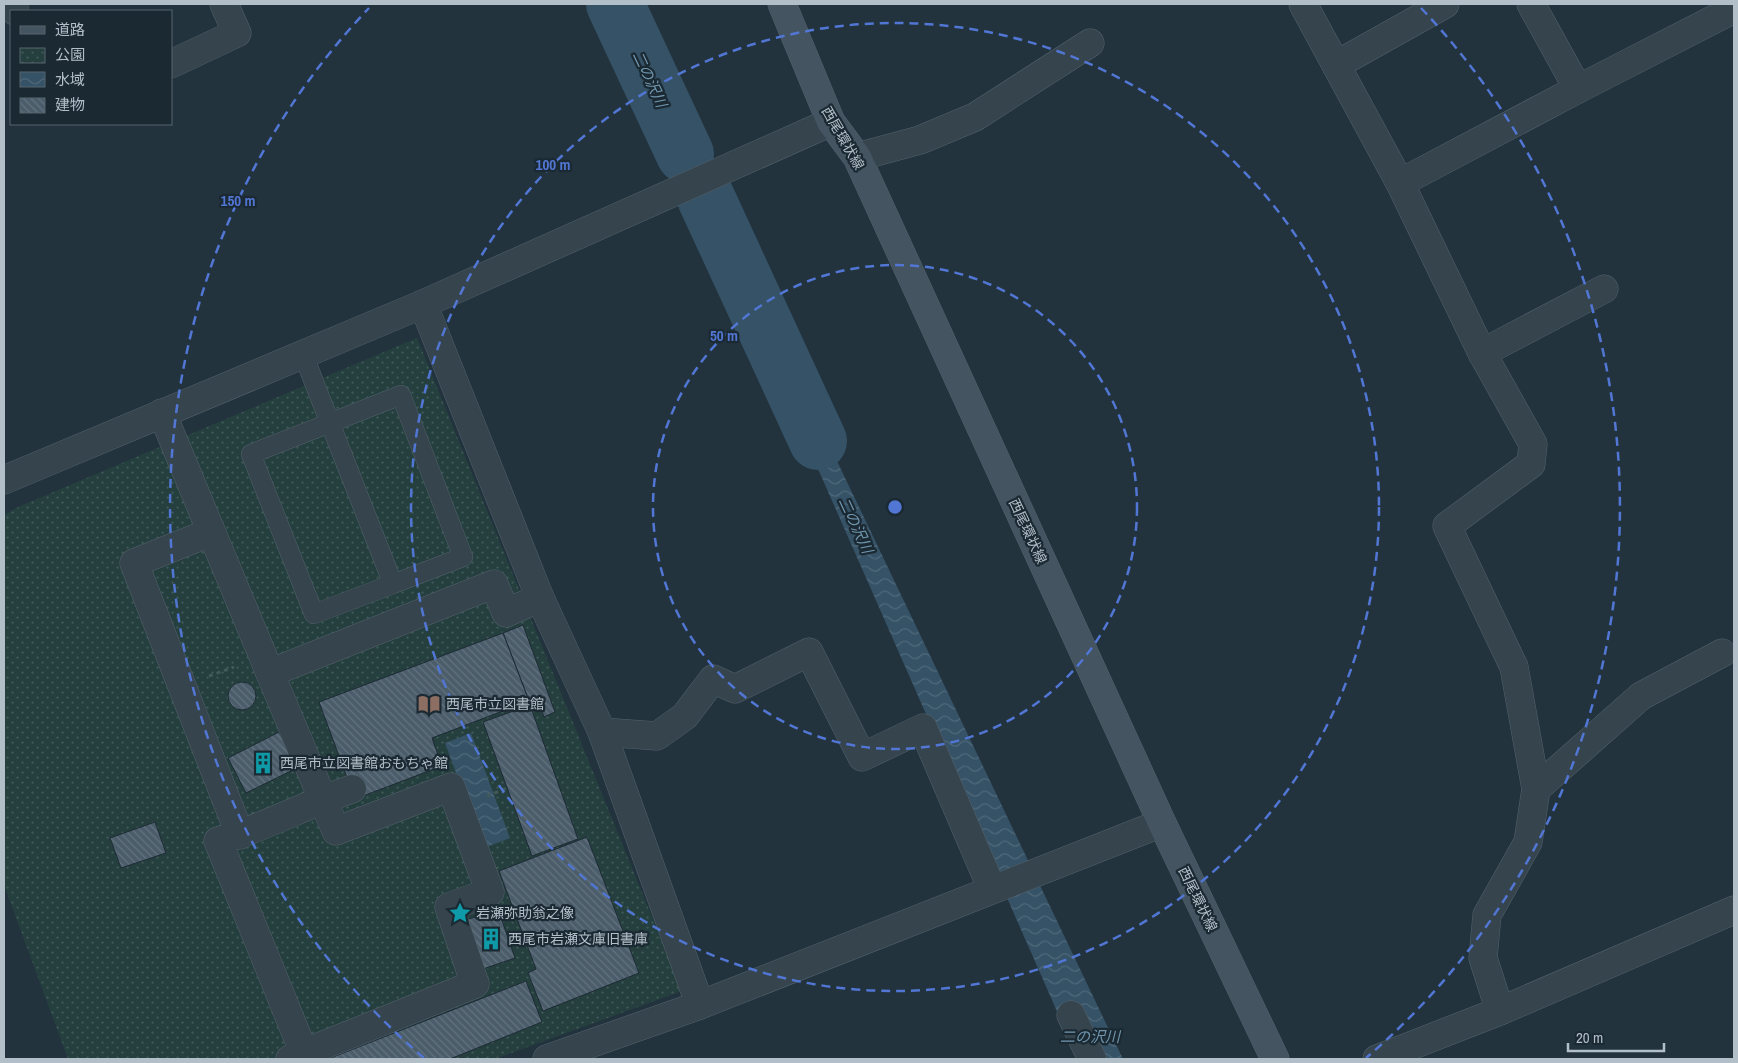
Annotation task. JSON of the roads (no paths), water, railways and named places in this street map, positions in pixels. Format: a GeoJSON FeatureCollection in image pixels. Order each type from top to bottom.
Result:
{"type":"FeatureCollection","features":[{"type":"Feature","properties":{"kind":"main road","name":"西尾環状線"},"geometry":{"type":"LineString","coordinates":[[782,4],[831,122],[857,157],[1162,823],[1275,1059]]}},
{"type":"Feature","properties":{"kind":"street"},"geometry":{"type":"LineString","coordinates":[[172,64],[237,33],[224,4]]}},
{"type":"Feature","properties":{"kind":"street"},"geometry":{"type":"LineString","coordinates":[[1303,4],[1400,183],[1482,353],[1533,444],[1531,464],[1447,526],[1514,667],[1536,789],[1528,842],[1487,914],[1484,958],[1500,1011]]}},
{"type":"Feature","properties":{"kind":"street"},"geometry":{"type":"LineString","coordinates":[[1336,65],[1445,4]]}},
{"type":"Feature","properties":{"kind":"street"},"geometry":{"type":"LineString","coordinates":[[1531,4],[1578,88]]}},
{"type":"Feature","properties":{"kind":"street"},"geometry":{"type":"LineString","coordinates":[[1400,183],[1578,88],[1732,16]]}},
{"type":"Feature","properties":{"kind":"street"},"geometry":{"type":"LineString","coordinates":[[857,157],[920,140],[975,117],[1090,43]]}},
{"type":"Feature","properties":{"kind":"street"},"geometry":{"type":"LineString","coordinates":[[4,480],[423,304],[831,122]]}},
{"type":"Feature","properties":{"kind":"street"},"geometry":{"type":"LineString","coordinates":[[1482,353],[1604,290]]}},
{"type":"Feature","properties":{"kind":"street"},"geometry":{"type":"LineString","coordinates":[[423,304],[540,598],[602,732],[700,1005]]}},
{"type":"Feature","properties":{"kind":"street"},"geometry":{"type":"LineString","coordinates":[[162,413],[323,798],[336,831],[451,787],[490,892],[449,907],[476,984],[301,1057],[218,841],[240,835],[323,798],[352,789]]}},
{"type":"Feature","properties":{"kind":"street"},"geometry":{"type":"LineString","coordinates":[[211,532],[134,563],[240,835]]}},
{"type":"Feature","properties":{"kind":"street"},"geometry":{"type":"LineString","coordinates":[[266,664],[494,584],[506,613],[540,598]]}},
{"type":"Feature","properties":{"kind":"street"},"geometry":{"type":"LineString","coordinates":[[602,732],[657,736],[685,716],[713,679],[735,689],[809,652],[862,757],[923,728],[992,889]]}},
{"type":"Feature","properties":{"kind":"street"},"geometry":{"type":"LineString","coordinates":[[1536,789],[1641,696],[1722,653]]}},
{"type":"Feature","properties":{"kind":"street"},"geometry":{"type":"LineString","coordinates":[[548,1059],[700,1005],[1162,823]]}},
{"type":"Feature","properties":{"kind":"street"},"geometry":{"type":"LineString","coordinates":[[1378,1059],[1500,1011],[1734,910]]}},
{"type":"Feature","properties":{"kind":"street"},"geometry":{"type":"LineString","coordinates":[[1071,1015],[1092,1059]]}},
{"type":"Feature","properties":{"kind":"lane"},"geometry":{"type":"LineString","coordinates":[[303,354],[393,584]]}},
{"type":"Feature","properties":{"kind":"lane"},"geometry":{"type":"LineString","coordinates":[[401,395],[463,556],[393,584],[314,614],[251,454],[401,395]]}},
{"type":"Feature","properties":{"kind":"water","name":"二の沢川"},"geometry":{"type":"Polygon","coordinates":[[[774,369],[793,369],[1123,1059],[1078,1059],[774,369]]]}},
{"type":"Feature","properties":{"kind":"water"},"geometry":{"type":"Polygon","coordinates":[[[471,733],[510,838],[484,848],[445,743],[471,733]]]}},
{"type":"Feature","properties":{"kind":"waterway","name":"二の沢川"},"geometry":{"type":"LineString","coordinates":[[615,4],[685,154]]}},
{"type":"Feature","properties":{"kind":"waterway","name":"二の沢川"},"geometry":{"type":"LineString","coordinates":[[706,198],[818,441]]}},
{"type":"Feature","properties":{"kind":"place","name":"西尾市立図書館"},"geometry":{"type":"Point","coordinates":[429,704]}},
{"type":"Feature","properties":{"kind":"place","name":"西尾市立図書館おもちゃ館"},"geometry":{"type":"Point","coordinates":[263,763]}},
{"type":"Feature","properties":{"kind":"place","name":"岩瀬弥助翁之像"},"geometry":{"type":"Point","coordinates":[460,913]}},
{"type":"Feature","properties":{"kind":"place","name":"西尾市岩瀬文庫旧書庫"},"geometry":{"type":"Point","coordinates":[491,939]}}]}
